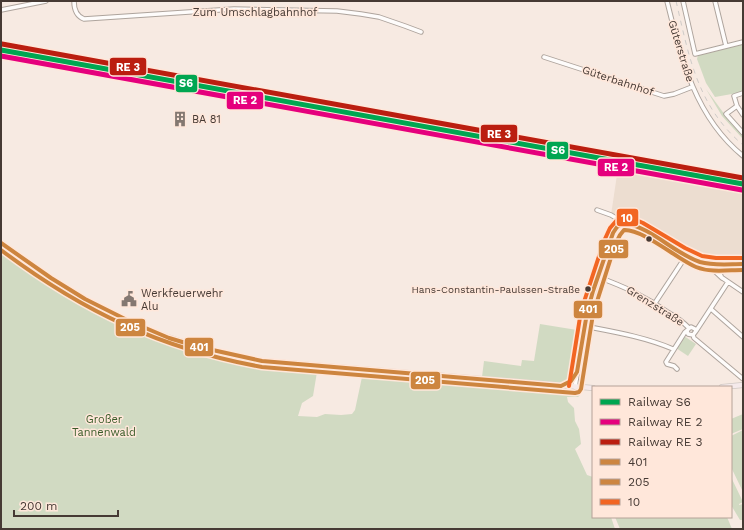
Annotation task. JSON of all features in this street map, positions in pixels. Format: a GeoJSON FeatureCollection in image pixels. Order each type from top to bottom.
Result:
{"type":"FeatureCollection","features":[{"type":"Feature","properties":{"kind":"main road"},"geometry":{"type":"LineString","coordinates":[[1,243],[51,278],[85,299],[129,321],[169,338],[212,350],[262,361],[592,388]]}},
{"type":"Feature","properties":{"kind":"street"},"geometry":{"type":"LineString","coordinates":[[1,10],[46,1]]}},
{"type":"Feature","properties":{"kind":"street","name":"Zum Umschlagbahnhof"},"geometry":{"type":"LineString","coordinates":[[74,1],[76,12],[79,17],[93,20],[234,9],[337,11],[379,17],[421,32]]}},
{"type":"Feature","properties":{"kind":"street","name":"Güterstraße"},"geometry":{"type":"LineString","coordinates":[[667,1],[683,64],[692,87],[714,124],[735,149],[743,156]]}},
{"type":"Feature","properties":{"kind":"street"},"geometry":{"type":"LineString","coordinates":[[682,1],[695,54],[743,42]]}},
{"type":"Feature","properties":{"kind":"street"},"geometry":{"type":"LineString","coordinates":[[714,1],[726,46]]}},
{"type":"Feature","properties":{"kind":"street","name":"Güterbahnhof"},"geometry":{"type":"LineString","coordinates":[[544,57],[664,96],[692,87]]}},
{"type":"Feature","properties":{"kind":"street"},"geometry":{"type":"LineString","coordinates":[[743,93],[734,96],[737,106],[743,115]]}},
{"type":"Feature","properties":{"kind":"street"},"geometry":{"type":"LineString","coordinates":[[737,106],[726,114],[743,133]]}},
{"type":"Feature","properties":{"kind":"street"},"geometry":{"type":"LineString","coordinates":[[597,210],[611,215],[624,223],[641,228],[686,256],[699,262],[743,292]]}},
{"type":"Feature","properties":{"kind":"street"},"geometry":{"type":"LineString","coordinates":[[575,387],[584,326],[598,277],[613,233],[617,227],[624,223]]}},
{"type":"Feature","properties":{"kind":"street"},"geometry":{"type":"LineString","coordinates":[[655,303],[686,256]]}},
{"type":"Feature","properties":{"kind":"street"},"geometry":{"type":"LineString","coordinates":[[699,262],[707,264],[743,264]]}},
{"type":"Feature","properties":{"kind":"street"},"geometry":{"type":"LineString","coordinates":[[707,264],[722,278]]}},
{"type":"Feature","properties":{"kind":"street"},"geometry":{"type":"LineString","coordinates":[[722,278],[718,269],[724,264]]}},
{"type":"Feature","properties":{"kind":"street","name":"Grenzstraße"},"geometry":{"type":"LineString","coordinates":[[598,277],[626,287],[655,303],[688,330],[688,334],[693,335],[694,338],[743,379]]}},
{"type":"Feature","properties":{"kind":"street"},"geometry":{"type":"LineString","coordinates":[[693,335],[728,282]]}},
{"type":"Feature","properties":{"kind":"street"},"geometry":{"type":"LineString","coordinates":[[711,309],[743,337]]}},
{"type":"Feature","properties":{"kind":"street"},"geometry":{"type":"LineString","coordinates":[[584,326],[633,336],[673,349]]}},
{"type":"Feature","properties":{"kind":"street"},"geometry":{"type":"LineString","coordinates":[[677,369],[666,362],[684,332],[693,327],[696,331]]}},
{"type":"Feature","properties":{"kind":"street"},"geometry":{"type":"LineString","coordinates":[[562,386],[571,380],[577,372]]}},
{"type":"Feature","properties":{"kind":"street"},"geometry":{"type":"LineString","coordinates":[[738,376],[741,386]]}},
{"type":"Feature","properties":{"kind":"shaded area"},"geometry":{"type":"Polygon","coordinates":[[[618,168],[743,191],[743,264],[699,262],[641,228],[611,215],[618,168]]]}},
{"type":"Feature","properties":{"kind":"green space"},"geometry":{"type":"Polygon","coordinates":[[[743,44],[743,92],[715,97],[706,83],[697,59],[698,55],[743,44]]]}},
{"type":"Feature","properties":{"kind":"green space"},"geometry":{"type":"Polygon","coordinates":[[[706,89],[743,136],[743,139],[722,116],[706,89]]]}},
{"type":"Feature","properties":{"kind":"green space","name":"Großer Tannenwald"},"geometry":{"type":"Polygon","coordinates":[[[1,247],[81,301],[122,323],[144,332],[189,348],[235,360],[287,370],[317,372],[313,396],[302,403],[298,416],[317,417],[325,414],[352,414],[355,410],[362,377],[581,394],[578,397],[567,397],[568,402],[574,408],[575,421],[579,429],[581,444],[575,449],[587,475],[592,477],[592,518],[611,518],[615,529],[1,529],[1,247]]]}},
{"type":"Feature","properties":{"kind":"green space"},"geometry":{"type":"Polygon","coordinates":[[[540,324],[577,330],[580,334],[574,365],[567,380],[555,383],[482,377],[484,361],[521,366],[522,360],[534,361],[540,324]]]}},
{"type":"Feature","properties":{"kind":"green space"},"geometry":{"type":"Polygon","coordinates":[[[684,336],[696,344],[688,356],[676,348],[684,336]]]}},
{"type":"Feature","properties":{"kind":"green space"},"geometry":{"type":"Polygon","coordinates":[[[743,414],[743,429],[732,434],[732,419],[743,414]]]}},
{"type":"Feature","properties":{"kind":"green space"},"geometry":{"type":"Polygon","coordinates":[[[743,430],[743,492],[732,469],[732,436],[743,430]]]}},
{"type":"Feature","properties":{"kind":"green space"},"geometry":{"type":"Polygon","coordinates":[[[732,479],[743,502],[739,504],[743,504],[743,520],[740,520],[732,507],[732,479]]]}},
{"type":"Feature","properties":{"kind":"green space"},"geometry":{"type":"Polygon","coordinates":[[[615,518],[727,518],[732,529],[620,529],[615,518]]]}},
{"type":"Feature","properties":{"kind":"railway"},"geometry":{"type":"LineString","coordinates":[[676,1],[685,41],[697,79],[705,97],[727,130],[743,145]]}},
{"type":"Feature","properties":{"kind":"railway"},"geometry":{"type":"LineString","coordinates":[[1,44],[36,52],[416,119],[447,126]]}},
{"type":"Feature","properties":{"kind":"rail line","name":"S6"},"geometry":{"type":"LineString","coordinates":[[1,50],[743,184]]}},
{"type":"Feature","properties":{"kind":"transit line"},"geometry":{"type":"LineString","coordinates":[[2,44],[743,178]]}},
{"type":"Feature","properties":{"kind":"transit line"},"geometry":{"type":"LineString","coordinates":[[1,56],[742,190]]}},
{"type":"Feature","properties":{"kind":"transit line","name":"10"},"geometry":{"type":"LineString","coordinates":[[569,386],[581,311],[604,241],[610,228],[617,220],[624,217],[634,219],[702,256],[716,258],[743,258]]}},
{"type":"Feature","properties":{"kind":"transit line","name":"401"},"geometry":{"type":"LineString","coordinates":[[1,243],[51,278],[85,299],[129,321],[169,338],[199,347],[262,361],[561,386],[571,381],[577,372],[587,313],[593,291],[613,233],[617,227],[624,223],[644,230],[681,253],[700,262],[716,264],[743,264]]}},
{"type":"Feature","properties":{"kind":"transit line","name":"205"},"geometry":{"type":"LineString","coordinates":[[1,250],[31,272],[62,291],[124,325],[190,350],[225,359],[262,367],[575,393],[579,392],[581,389],[593,314],[615,245],[624,230],[641,234],[696,267],[714,271],[743,270]]}},
{"type":"Feature","properties":{"kind":"place","name":"BA 81"},"geometry":{"type":"Point","coordinates":[180,119]}},
{"type":"Feature","properties":{"kind":"place","name":"Hans-Constantin-Paulssen-Straße"},"geometry":{"type":"Point","coordinates":[588,289]}},
{"type":"Feature","properties":{"kind":"place","name":"Werkfeuerwehr Alu"},"geometry":{"type":"Point","coordinates":[129,299]}}]}
